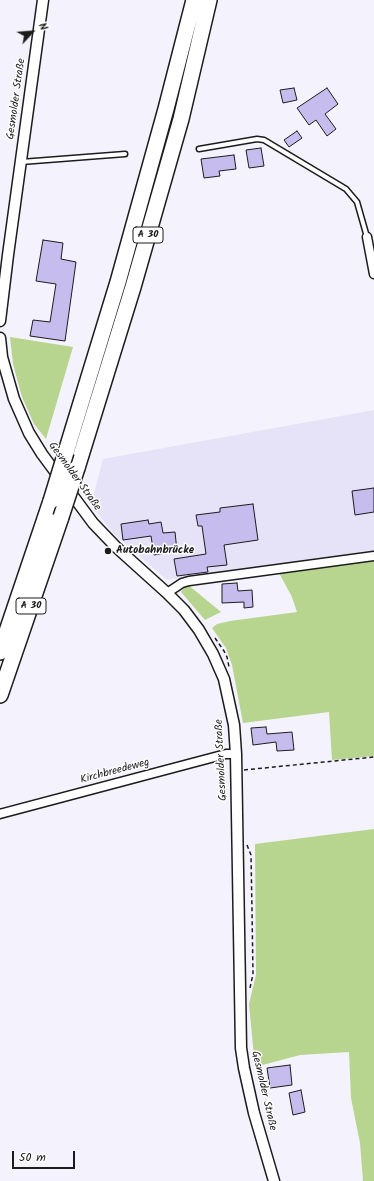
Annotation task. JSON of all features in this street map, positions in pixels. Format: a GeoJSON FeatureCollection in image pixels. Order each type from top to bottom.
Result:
{"type":"FeatureCollection","features":[{"type":"Feature","properties":{"kind":"highway","name":"A 30"},"geometry":{"type":"LineString","coordinates":[[0,652],[51,501],[118,282],[166,109],[194,0]]}},
{"type":"Feature","properties":{"kind":"highway","name":"A 30"},"geometry":{"type":"LineString","coordinates":[[0,695],[61,518],[133,287],[181,119],[210,0]]}},
{"type":"Feature","properties":{"kind":"street","name":"Gesmolder Straße"},"geometry":{"type":"LineString","coordinates":[[0,321],[43,0]]}},
{"type":"Feature","properties":{"kind":"street"},"geometry":{"type":"LineString","coordinates":[[367,237],[374,274]]}},
{"type":"Feature","properties":{"kind":"street","name":"Gesmolder Straße"},"geometry":{"type":"LineString","coordinates":[[0,338],[2,357],[14,399],[29,433],[42,454],[92,523],[116,547],[167,592],[184,610],[199,630],[213,654],[230,700],[234,725],[236,754],[238,944],[241,1048],[254,1113],[274,1181]]}},
{"type":"Feature","properties":{"kind":"street"},"geometry":{"type":"LineString","coordinates":[[167,592],[182,583],[189,581],[374,556]]}},
{"type":"Feature","properties":{"kind":"street","name":"Kirchbreedeweg"},"geometry":{"type":"LineString","coordinates":[[0,814],[226,754],[236,754]]}},
{"type":"Feature","properties":{"kind":"lane"},"geometry":{"type":"LineString","coordinates":[[199,148],[257,139],[264,140],[346,189],[357,202],[367,237]]}},
{"type":"Feature","properties":{"kind":"lane"},"geometry":{"type":"LineString","coordinates":[[21,162],[125,154]]}},
{"type":"Feature","properties":{"kind":"path"},"geometry":{"type":"LineString","coordinates":[[236,769],[243,770],[374,758]]}},
{"type":"Feature","properties":{"kind":"shaded area"},"geometry":{"type":"Polygon","coordinates":[[[374,410],[374,552],[167,580],[114,534],[91,505],[103,459],[374,410]]]}},
{"type":"Feature","properties":{"kind":"green space"},"geometry":{"type":"Polygon","coordinates":[[[10,337],[73,347],[46,439],[34,424],[22,397],[13,364],[10,337]]]}},
{"type":"Feature","properties":{"kind":"green space"},"geometry":{"type":"Polygon","coordinates":[[[374,558],[374,756],[332,760],[329,712],[243,723],[232,665],[226,648],[212,628],[217,624],[230,621],[297,612],[292,597],[278,571],[374,558]]]}},
{"type":"Feature","properties":{"kind":"green space"},"geometry":{"type":"Polygon","coordinates":[[[187,584],[221,612],[205,620],[181,592],[187,584]]]}},
{"type":"Feature","properties":{"kind":"green space"},"geometry":{"type":"Polygon","coordinates":[[[374,829],[374,1181],[363,1181],[360,1143],[351,1098],[349,1052],[300,1055],[255,1067],[249,1004],[256,975],[255,844],[374,829]]]}},
{"type":"Feature","properties":{"kind":"building"},"geometry":{"type":"Polygon","coordinates":[[[294,88],[297,100],[283,103],[280,90],[294,88]]]}},
{"type":"Feature","properties":{"kind":"building"},"geometry":{"type":"Polygon","coordinates":[[[327,88],[338,104],[325,114],[336,129],[327,136],[316,120],[309,125],[297,108],[327,88]]]}},
{"type":"Feature","properties":{"kind":"building"},"geometry":{"type":"Polygon","coordinates":[[[297,131],[302,138],[289,147],[284,140],[297,131]]]}},
{"type":"Feature","properties":{"kind":"building"},"geometry":{"type":"Polygon","coordinates":[[[261,148],[264,166],[249,168],[246,150],[261,148]]]}},
{"type":"Feature","properties":{"kind":"building"},"geometry":{"type":"Polygon","coordinates":[[[234,155],[236,169],[219,171],[220,176],[204,178],[201,159],[234,155]]]}},
{"type":"Feature","properties":{"kind":"building"},"geometry":{"type":"Polygon","coordinates":[[[43,240],[63,243],[61,259],[76,262],[65,341],[30,336],[33,320],[50,322],[56,284],[36,281],[43,240]]]}},
{"type":"Feature","properties":{"kind":"building"},"geometry":{"type":"Polygon","coordinates":[[[374,488],[374,512],[355,515],[352,491],[374,488]]]}},
{"type":"Feature","properties":{"kind":"building"},"geometry":{"type":"Polygon","coordinates":[[[253,504],[258,540],[224,545],[227,565],[207,567],[208,572],[177,576],[174,559],[206,554],[202,526],[198,526],[196,515],[220,512],[220,508],[253,504]]]}},
{"type":"Feature","properties":{"kind":"building"},"geometry":{"type":"Polygon","coordinates":[[[148,520],[149,524],[161,522],[163,533],[175,532],[177,551],[154,555],[151,536],[123,540],[121,524],[148,520]]]}},
{"type":"Feature","properties":{"kind":"building"},"geometry":{"type":"Polygon","coordinates":[[[237,583],[238,591],[252,590],[253,607],[244,608],[244,602],[222,603],[222,584],[237,583]]]}},
{"type":"Feature","properties":{"kind":"building"},"geometry":{"type":"Polygon","coordinates":[[[266,727],[267,734],[292,732],[294,750],[277,751],[276,742],[253,745],[251,728],[266,727]]]}},
{"type":"Feature","properties":{"kind":"building"},"geometry":{"type":"Polygon","coordinates":[[[290,1065],[292,1085],[270,1088],[267,1068],[290,1065]]]}},
{"type":"Feature","properties":{"kind":"building"},"geometry":{"type":"Polygon","coordinates":[[[301,1090],[305,1112],[293,1115],[289,1093],[301,1090]]]}},
{"type":"Feature","properties":{"kind":"place","name":"Autobahnbrücke"},"geometry":{"type":"Point","coordinates":[108,551]}}]}
